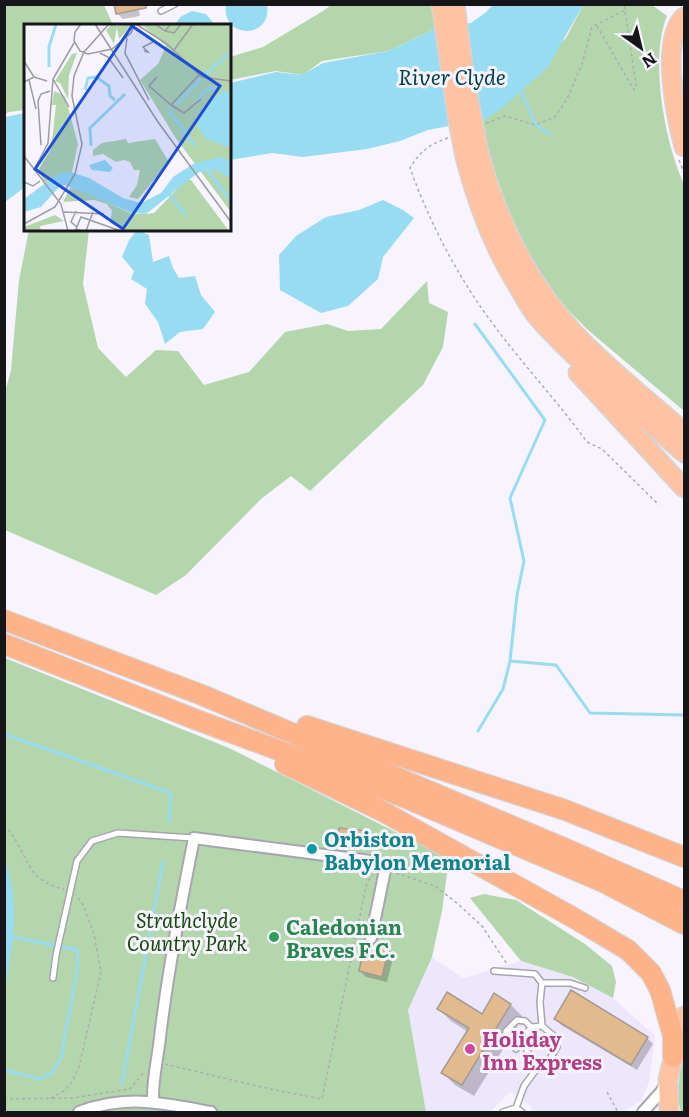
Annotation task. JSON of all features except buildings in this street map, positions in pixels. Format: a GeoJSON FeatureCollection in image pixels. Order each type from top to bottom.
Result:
{"type":"FeatureCollection","features":[{"type":"Feature","properties":{"kind":"highway"},"geometry":{"type":"LineString","coordinates":[[441,4],[456,110],[472,155],[519,256],[544,297],[576,334],[684,432]]}},
{"type":"Feature","properties":{"kind":"highway"},"geometry":{"type":"LineString","coordinates":[[455,4],[465,81],[475,195],[493,241],[508,272],[538,318],[583,379],[684,488]]}},
{"type":"Feature","properties":{"kind":"highway"},"geometry":{"type":"LineString","coordinates":[[684,17],[677,25],[673,45],[672,71],[676,114],[684,147]]}},
{"type":"Feature","properties":{"kind":"highway"},"geometry":{"type":"LineString","coordinates":[[538,318],[587,368],[684,453]]}},
{"type":"Feature","properties":{"kind":"highway"},"geometry":{"type":"LineString","coordinates":[[576,334],[606,353],[684,419]]}},
{"type":"Feature","properties":{"kind":"highway"},"geometry":{"type":"LineString","coordinates":[[4,620],[202,695],[684,902]]}},
{"type":"Feature","properties":{"kind":"highway"},"geometry":{"type":"LineString","coordinates":[[4,644],[197,720],[389,791],[603,882],[684,924]]}},
{"type":"Feature","properties":{"kind":"highway"},"geometry":{"type":"LineString","coordinates":[[202,695],[261,709],[369,748],[565,810],[684,857]]}},
{"type":"Feature","properties":{"kind":"highway"},"geometry":{"type":"LineString","coordinates":[[197,720],[382,811],[628,950],[651,973],[660,990],[673,1036],[672,1057]]}},
{"type":"Feature","properties":{"kind":"highway"},"geometry":{"type":"LineString","coordinates":[[669,1113],[668,1079],[684,1016]]}},
{"type":"Feature","properties":{"kind":"street"},"geometry":{"type":"LineString","coordinates":[[153,1101],[152,1090],[158,1062],[168,975],[194,838],[378,862],[383,868],[371,938]]}},
{"type":"Feature","properties":{"kind":"street"},"geometry":{"type":"LineString","coordinates":[[643,1113],[661,1092],[668,1079]]}},
{"type":"Feature","properties":{"kind":"street"},"geometry":{"type":"LineString","coordinates":[[79,1113],[100,1104],[153,1101],[211,1113]]}},
{"type":"Feature","properties":{"kind":"lane"},"geometry":{"type":"LineString","coordinates":[[161,11],[175,4]]}},
{"type":"Feature","properties":{"kind":"lane"},"geometry":{"type":"LineString","coordinates":[[53,978],[76,861],[92,841],[118,833],[194,838]]}},
{"type":"Feature","properties":{"kind":"lane"},"geometry":{"type":"LineString","coordinates":[[494,971],[535,974],[542,984],[540,1002],[542,1026]]}},
{"type":"Feature","properties":{"kind":"lane"},"geometry":{"type":"LineString","coordinates":[[542,984],[570,983],[585,988]]}},
{"type":"Feature","properties":{"kind":"lane"},"geometry":{"type":"LineString","coordinates":[[517,1020],[525,1021],[531,1027],[516,1049],[506,1037],[506,1030],[517,1020]]}},
{"type":"Feature","properties":{"kind":"lane"},"geometry":{"type":"LineString","coordinates":[[503,1113],[519,1111],[524,1086],[535,1071],[549,1060],[557,1047],[554,1036],[542,1026],[531,1027]]}},
{"type":"Feature","properties":{"kind":"lane"},"geometry":{"type":"LineString","coordinates":[[523,1039],[535,1071]]}},
{"type":"Feature","properties":{"kind":"path"},"geometry":{"type":"LineString","coordinates":[[596,24],[634,90],[636,85],[624,4]]}},
{"type":"Feature","properties":{"kind":"path"},"geometry":{"type":"LineString","coordinates":[[536,125],[555,117],[567,99],[582,64],[592,27],[624,10]]}},
{"type":"Feature","properties":{"kind":"path"},"geometry":{"type":"LineString","coordinates":[[4,825],[11,832],[33,873],[43,883],[70,890],[76,894],[83,905],[94,934],[101,972],[79,1067],[72,1082],[64,1091],[50,1098]]}},
{"type":"Feature","properties":{"kind":"path"},"geometry":{"type":"LineString","coordinates":[[4,1100],[8,1097],[72,1098],[130,1089],[146,1070],[148,1061],[270,1089],[322,1098],[367,882],[383,868],[435,886],[458,904],[482,926],[513,972]]}},
{"type":"Feature","properties":{"kind":"path"},"geometry":{"type":"LineString","coordinates":[[607,1092],[618,1113]]}},
{"type":"Feature","properties":{"kind":"shaded area"},"geometry":{"type":"Polygon","coordinates":[[[432,957],[463,978],[521,961],[573,977],[613,998],[655,1036],[649,1082],[642,1100],[623,1112],[533,1112],[528,1104],[510,1092],[490,1112],[426,1112],[408,1010],[432,957]]]}},
{"type":"Feature","properties":{"kind":"green space"},"geometry":{"type":"Polygon","coordinates":[[[5,4],[104,5],[113,24],[24,24],[24,110],[5,114],[5,4]]]}},
{"type":"Feature","properties":{"kind":"green space"},"geometry":{"type":"Polygon","coordinates":[[[331,5],[432,5],[435,29],[388,51],[322,61],[303,75],[276,71],[231,80],[231,57],[263,47],[331,5]]]}},
{"type":"Feature","properties":{"kind":"green space"},"geometry":{"type":"Polygon","coordinates":[[[583,5],[652,5],[667,16],[659,54],[659,77],[671,147],[684,184],[684,411],[588,330],[551,293],[521,245],[494,184],[480,120],[486,119],[566,38],[583,5]]]}},
{"type":"Feature","properties":{"kind":"green space"},"geometry":{"type":"Polygon","coordinates":[[[29,231],[89,231],[83,284],[98,348],[126,377],[156,350],[178,351],[204,385],[249,372],[285,332],[327,324],[348,331],[381,329],[427,281],[429,303],[448,312],[443,347],[423,385],[310,491],[291,476],[261,499],[186,575],[156,595],[5,530],[5,392],[11,370],[19,280],[29,231]]]}},
{"type":"Feature","properties":{"kind":"green space","name":"Strathclyde Country Park"},"geometry":{"type":"Polygon","coordinates":[[[5,658],[229,748],[449,859],[442,911],[432,957],[408,1010],[426,1112],[5,1112],[5,658]]]}},
{"type":"Feature","properties":{"kind":"green space"},"geometry":{"type":"Polygon","coordinates":[[[484,894],[516,900],[585,944],[612,966],[616,982],[613,998],[573,977],[521,961],[470,898],[484,894]]]}},
{"type":"Feature","properties":{"kind":"green space"},"geometry":{"type":"Polygon","coordinates":[[[684,1054],[684,1112],[681,1112],[678,1090],[684,1054]]]}},
{"type":"Feature","properties":{"kind":"water"},"geometry":{"type":"Polygon","coordinates":[[[226,5],[267,5],[267,16],[255,29],[247,31],[238,29],[231,25],[226,5]]]}},
{"type":"Feature","properties":{"kind":"water","name":"River Clyde"},"geometry":{"type":"Polygon","coordinates":[[[493,5],[583,5],[548,67],[501,109],[486,119],[428,130],[400,141],[367,149],[303,157],[272,153],[231,160],[231,83],[276,72],[302,75],[323,63],[388,51],[435,29],[471,23],[493,5]]]}},
{"type":"Feature","properties":{"kind":"water"},"geometry":{"type":"Polygon","coordinates":[[[192,11],[206,14],[214,24],[176,24],[180,17],[192,11]]]}},
{"type":"Feature","properties":{"kind":"water"},"geometry":{"type":"Polygon","coordinates":[[[24,113],[24,188],[5,202],[5,117],[24,113]]]}},
{"type":"Feature","properties":{"kind":"water"},"geometry":{"type":"Polygon","coordinates":[[[383,200],[414,218],[383,257],[378,279],[348,306],[321,313],[280,290],[279,255],[296,236],[326,217],[359,210],[383,200]]]}},
{"type":"Feature","properties":{"kind":"water"},"geometry":{"type":"Polygon","coordinates":[[[136,231],[149,235],[153,262],[169,256],[179,278],[195,276],[201,295],[215,312],[203,329],[180,332],[165,344],[158,322],[145,304],[147,289],[131,279],[134,271],[122,257],[129,240],[136,231]]]}},
{"type":"Feature","properties":{"kind":"water"},"geometry":{"type":"Polygon","coordinates":[[[5,860],[13,895],[14,927],[5,993],[5,860]]]}},
{"type":"Feature","properties":{"kind":"waterway"},"geometry":{"type":"LineString","coordinates":[[521,90],[535,124],[550,134]]}},
{"type":"Feature","properties":{"kind":"waterway"},"geometry":{"type":"LineString","coordinates":[[475,324],[545,420],[510,498],[524,561],[517,595],[510,661],[503,689],[478,731]]}},
{"type":"Feature","properties":{"kind":"waterway"},"geometry":{"type":"LineString","coordinates":[[510,661],[556,665],[590,713],[684,715]]}},
{"type":"Feature","properties":{"kind":"waterway"},"geometry":{"type":"LineString","coordinates":[[4,734],[171,793],[169,821]]}},
{"type":"Feature","properties":{"kind":"waterway"},"geometry":{"type":"LineString","coordinates":[[122,1084],[163,862]]}},
{"type":"Feature","properties":{"kind":"waterway"},"geometry":{"type":"LineString","coordinates":[[4,1070],[40,1079],[52,1073],[61,1058],[78,965],[77,950],[13,937]]}},
{"type":"Feature","properties":{"kind":"place","name":"Orbiston Babylon Memorial"},"geometry":{"type":"Point","coordinates":[312,849]}},
{"type":"Feature","properties":{"kind":"place","name":"Caledonian Braves F.C."},"geometry":{"type":"Point","coordinates":[274,937]}},
{"type":"Feature","properties":{"kind":"place","name":"Holiday Inn Express"},"geometry":{"type":"Point","coordinates":[470,1049]}}]}
